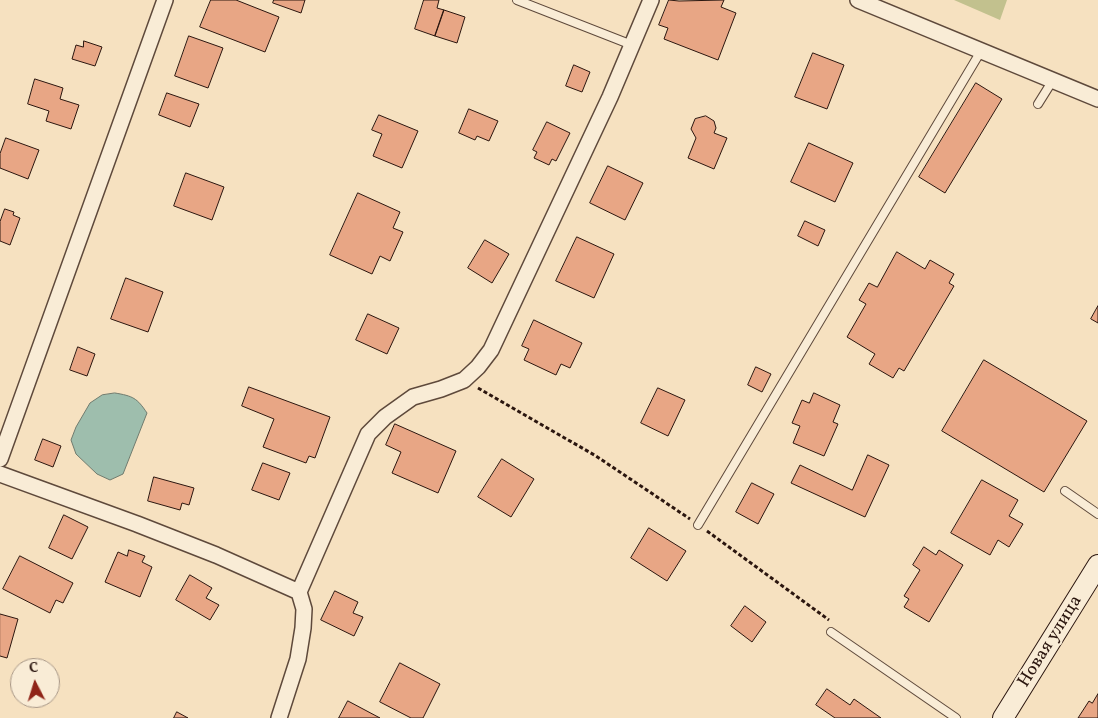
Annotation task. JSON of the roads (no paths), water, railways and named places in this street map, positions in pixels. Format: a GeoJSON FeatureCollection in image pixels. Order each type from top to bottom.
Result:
{"type":"FeatureCollection","features":[{"type":"Feature","properties":{"kind":"street"},"geometry":{"type":"LineString","coordinates":[[0,459],[165,0]]}},
{"type":"Feature","properties":{"kind":"street"},"geometry":{"type":"LineString","coordinates":[[279,718],[298,659],[303,628],[304,609],[299,592],[368,434],[385,417],[413,397],[464,380],[478,367],[491,350],[610,97],[651,0]]}},
{"type":"Feature","properties":{"kind":"street"},"geometry":{"type":"LineString","coordinates":[[858,0],[1098,98]]}},
{"type":"Feature","properties":{"kind":"street"},"geometry":{"type":"LineString","coordinates":[[0,474],[216,555],[299,592]]}},
{"type":"Feature","properties":{"kind":"street","name":"Новая улица"},"geometry":{"type":"LineString","coordinates":[[1003,718],[1098,565]]}},
{"type":"Feature","properties":{"kind":"lane"},"geometry":{"type":"LineString","coordinates":[[517,0],[632,45]]}},
{"type":"Feature","properties":{"kind":"lane"},"geometry":{"type":"LineString","coordinates":[[698,525],[981,51]]}},
{"type":"Feature","properties":{"kind":"lane"},"geometry":{"type":"LineString","coordinates":[[1038,104],[1052,80]]}},
{"type":"Feature","properties":{"kind":"lane"},"geometry":{"type":"LineString","coordinates":[[1064,491],[1098,514]]}},
{"type":"Feature","properties":{"kind":"lane"},"geometry":{"type":"LineString","coordinates":[[831,632],[956,718]]}}]}
